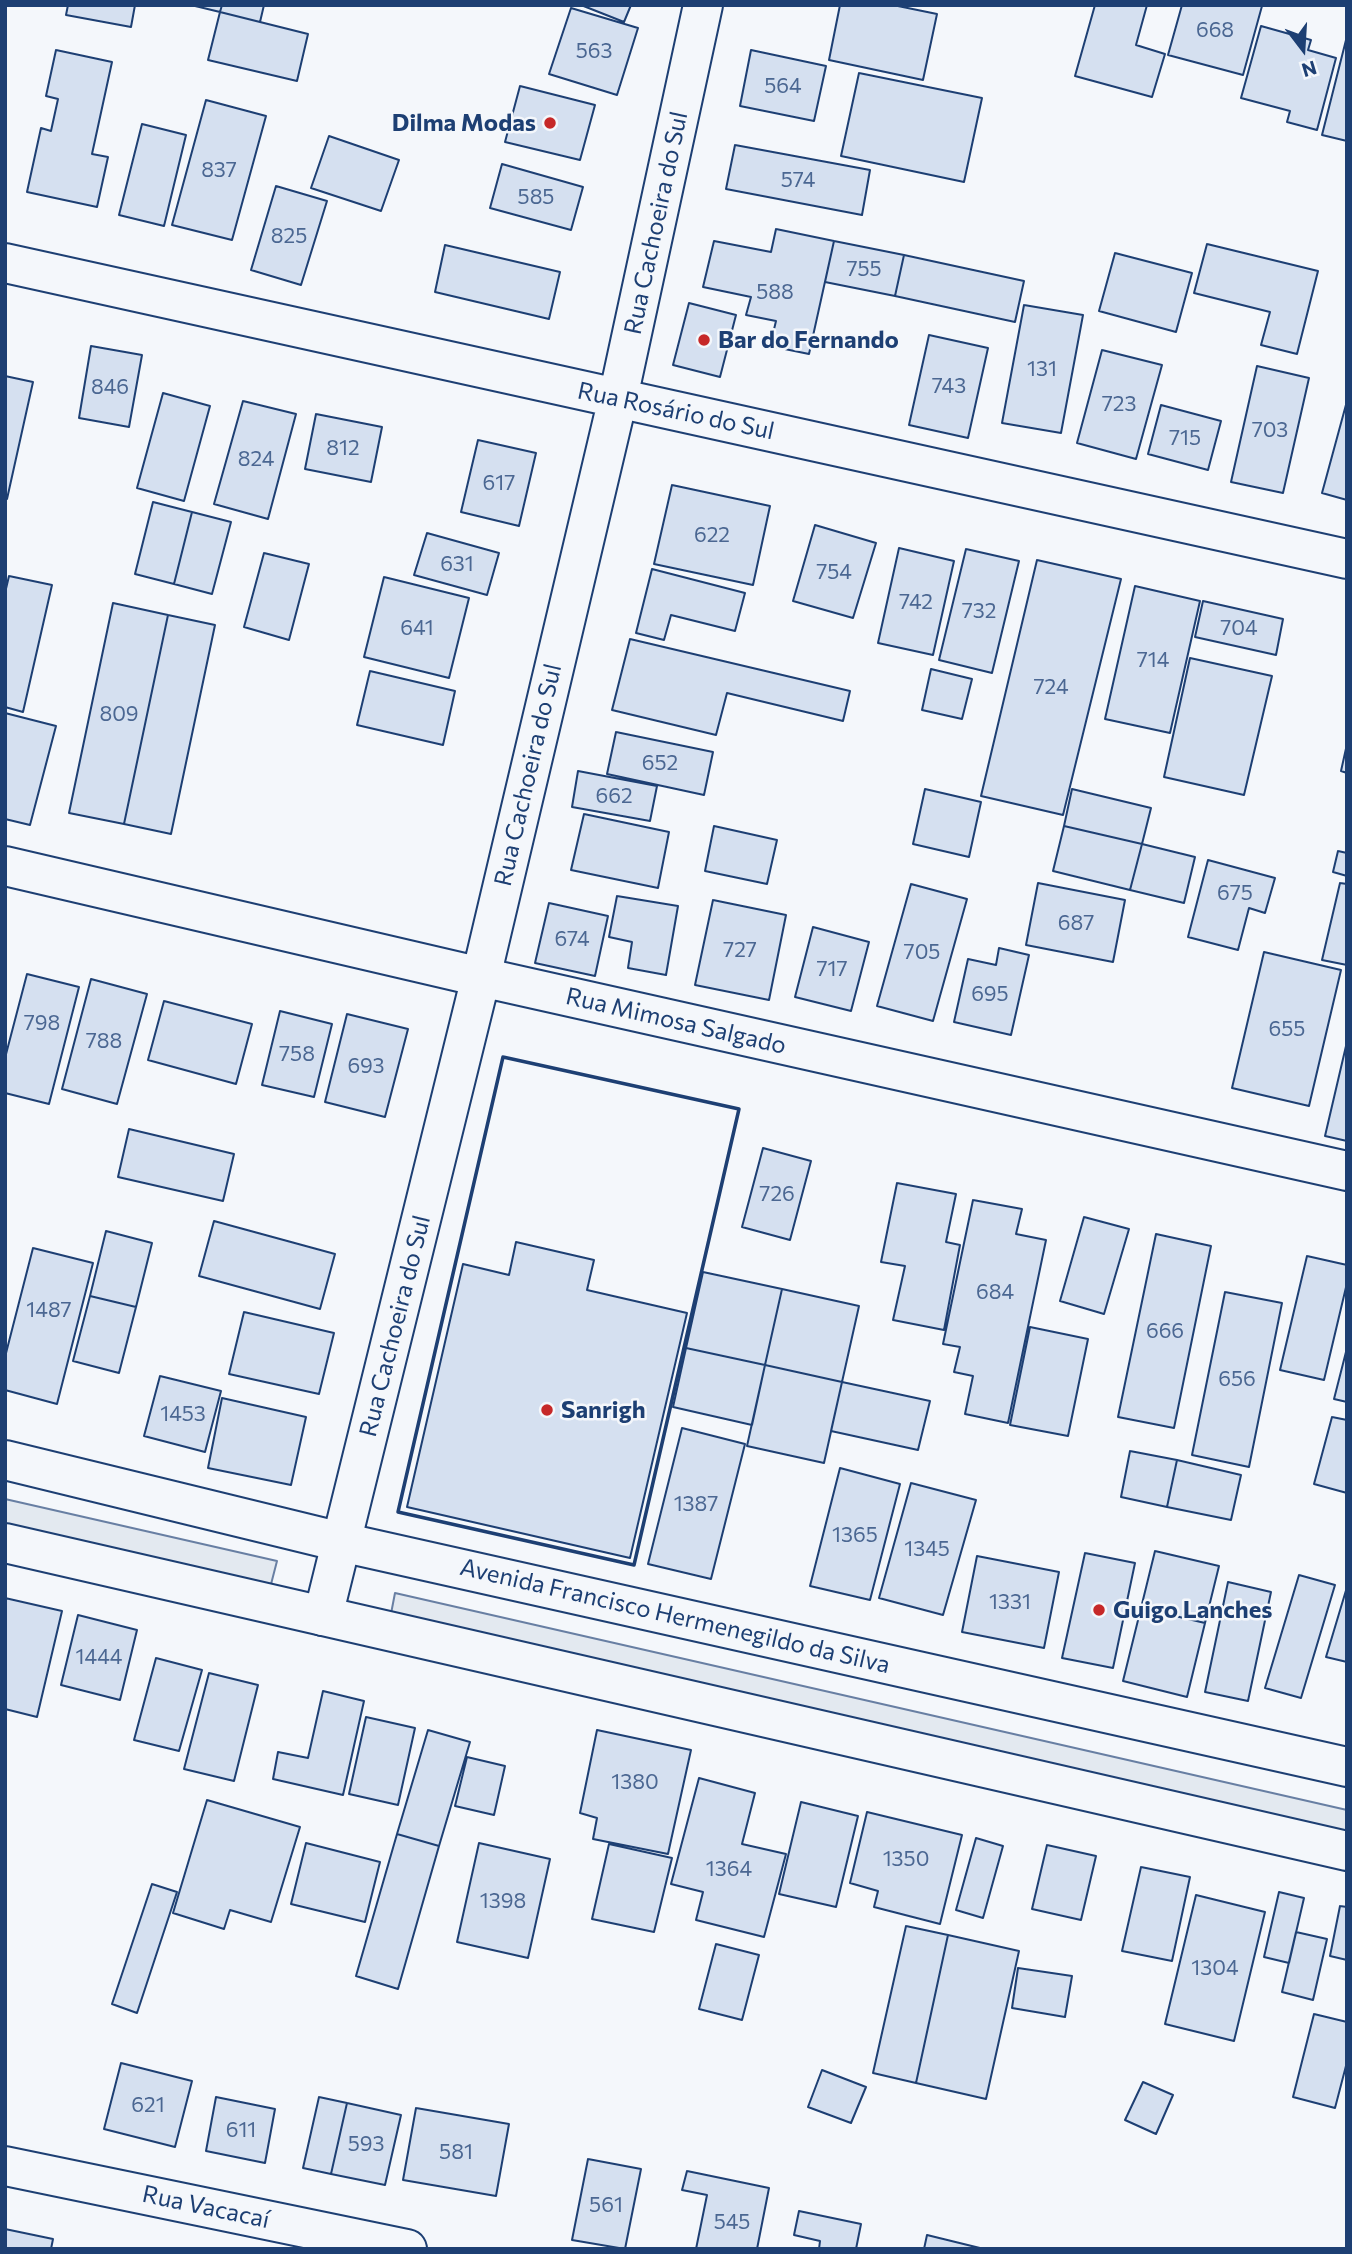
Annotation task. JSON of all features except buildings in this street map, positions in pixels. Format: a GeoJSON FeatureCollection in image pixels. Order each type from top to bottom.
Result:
{"type":"FeatureCollection","features":[{"type":"Feature","properties":{"kind":"street","name":"Rua Cachoeira do Sul"},"geometry":{"type":"LineString","coordinates":[[323,1616],[481,977],[618,398],[703,5]]}},
{"type":"Feature","properties":{"kind":"street","name":"Rua Rosário do Sul"},"geometry":{"type":"LineString","coordinates":[[5,263],[1347,559]]}},
{"type":"Feature","properties":{"kind":"street","name":"Rua Mimosa Salgado"},"geometry":{"type":"LineString","coordinates":[[5,866],[481,977],[1347,1171]]}},
{"type":"Feature","properties":{"kind":"street","name":"Avenida Francisco Hermenegildo da Silva"},"geometry":{"type":"LineString","coordinates":[[5,1460],[341,1542],[1347,1767]]}},
{"type":"Feature","properties":{"kind":"street"},"geometry":{"type":"LineString","coordinates":[[5,1543],[1347,1851]]}},
{"type":"Feature","properties":{"kind":"street","name":"Rua Vacacaí"},"geometry":{"type":"LineString","coordinates":[[5,2166],[393,2247]]}},
{"type":"Feature","properties":{"kind":"shaded area"},"geometry":{"type":"Polygon","coordinates":[[[5,1499],[277,1561],[269,1592],[5,1531],[5,1499]]]}},
{"type":"Feature","properties":{"kind":"shaded area"},"geometry":{"type":"Polygon","coordinates":[[[395,1593],[1347,1810],[1347,1842],[389,1624],[395,1593]]]}},
{"type":"Feature","properties":{"kind":"wall"},"geometry":{"type":"LineString","coordinates":[[503,1057],[739,1109],[634,1565],[398,1512],[503,1057]]}},
{"type":"Feature","properties":{"kind":"place","name":"Dilma Modas"},"geometry":{"type":"Point","coordinates":[550,123]}},
{"type":"Feature","properties":{"kind":"place","name":"Bar do Fernando"},"geometry":{"type":"Point","coordinates":[704,340]}},
{"type":"Feature","properties":{"kind":"place","name":"Sanrigh"},"geometry":{"type":"Point","coordinates":[547,1410]}},
{"type":"Feature","properties":{"kind":"place","name":"Guigo Lanches"},"geometry":{"type":"Point","coordinates":[1099,1610]}}]}
